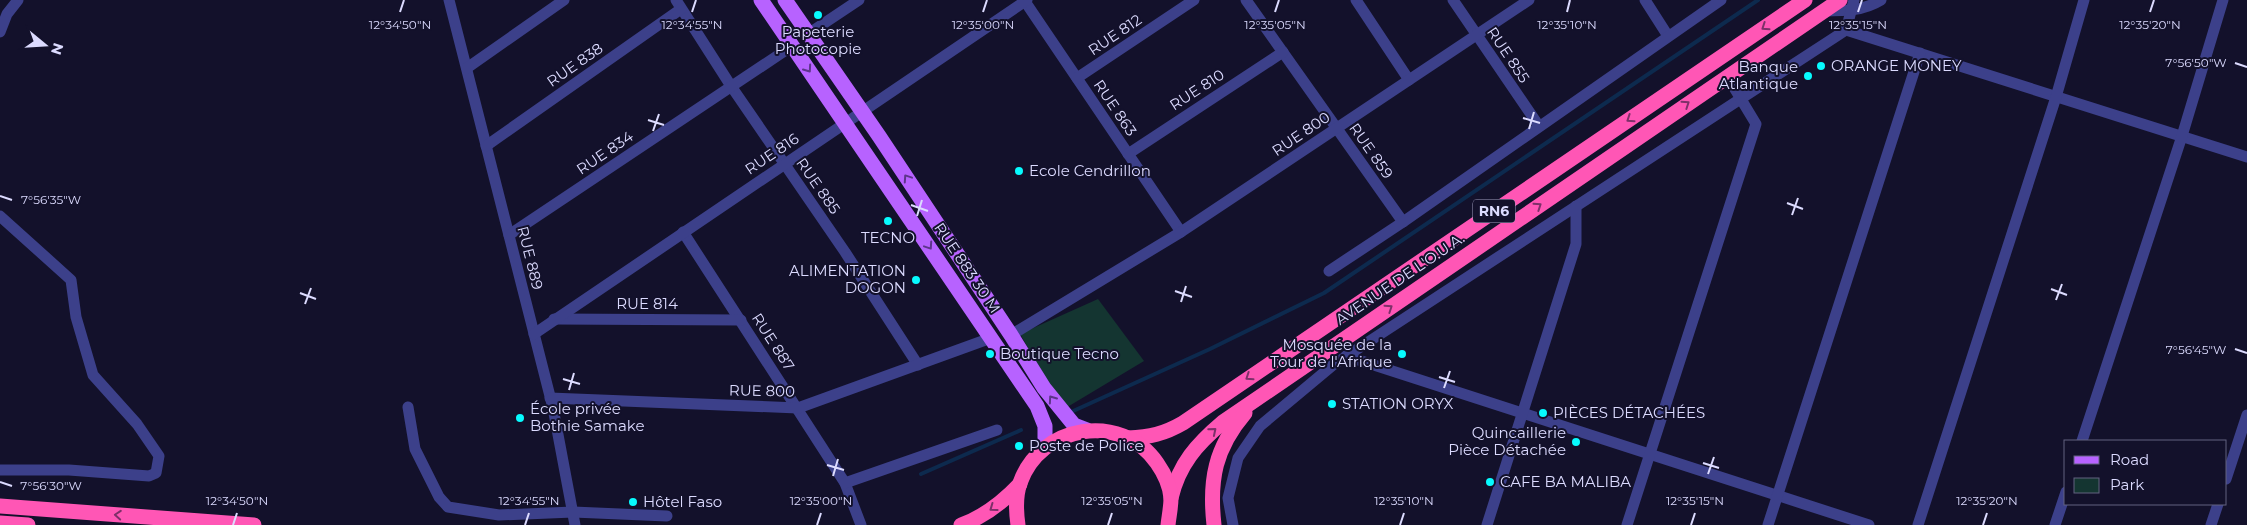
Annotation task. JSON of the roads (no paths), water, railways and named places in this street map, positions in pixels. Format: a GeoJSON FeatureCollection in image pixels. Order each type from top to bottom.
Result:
{"type":"FeatureCollection","features":[{"type":"Feature","properties":{"kind":"highway","name":"AVENUE DE L'O.U.A."},"geometry":{"type":"LineString","coordinates":[[1128,438],[1157,435],[1183,423],[1805,0]]}},
{"type":"Feature","properties":{"kind":"highway","name":"AVENUE DE L'O.U.A."},"geometry":{"type":"LineString","coordinates":[[1171,498],[1179,472],[1192,451],[1223,422],[1824,11],[1848,4]]}},
{"type":"Feature","properties":{"kind":"highway"},"geometry":{"type":"LineString","coordinates":[[1214,525],[1212,481],[1220,452],[1230,431],[1264,393]]}},
{"type":"Feature","properties":{"kind":"highway"},"geometry":{"type":"LineString","coordinates":[[1018,525],[1016,504],[1020,484],[1029,464],[1045,447],[1065,436],[1087,430],[1108,431],[1128,438],[1152,456],[1164,476],[1171,498],[1168,525]]}},
{"type":"Feature","properties":{"kind":"highway"},"geometry":{"type":"LineString","coordinates":[[961,525],[985,514],[1006,498],[1020,484]]}},
{"type":"Feature","properties":{"kind":"highway"},"geometry":{"type":"LineString","coordinates":[[0,506],[254,525]]}},
{"type":"Feature","properties":{"kind":"highway"},"geometry":{"type":"LineString","coordinates":[[0,523],[28,525]]}},
{"type":"Feature","properties":{"kind":"main road"},"geometry":{"type":"LineString","coordinates":[[760,0],[1037,406],[1045,426],[1045,447]]}},
{"type":"Feature","properties":{"kind":"main road","name":"RUE 883 30 M"},"geometry":{"type":"LineString","coordinates":[[785,0],[879,136],[1059,410],[1074,425],[1087,430]]}},
{"type":"Feature","properties":{"kind":"street"},"geometry":{"type":"LineString","coordinates":[[0,32],[3,13],[18,0]]}},
{"type":"Feature","properties":{"kind":"street","name":"RUE 889"},"geometry":{"type":"LineString","coordinates":[[450,0],[550,398],[575,525]]}},
{"type":"Feature","properties":{"kind":"street"},"geometry":{"type":"LineString","coordinates":[[466,68],[564,0]]}},
{"type":"Feature","properties":{"kind":"street"},"geometry":{"type":"LineString","coordinates":[[808,34],[859,0]]}},
{"type":"Feature","properties":{"kind":"street","name":"RUE 863"},"geometry":{"type":"LineString","coordinates":[[1025,0],[1181,232]]}},
{"type":"Feature","properties":{"kind":"street","name":"RUE 816"},"geometry":{"type":"LineString","coordinates":[[534,334],[1025,0]]}},
{"type":"Feature","properties":{"kind":"street","name":"RUE 812"},"geometry":{"type":"LineString","coordinates":[[1077,78],[1194,0]]}},
{"type":"Feature","properties":{"kind":"street","name":"RUE 859"},"geometry":{"type":"LineString","coordinates":[[1246,0],[1403,222]]}},
{"type":"Feature","properties":{"kind":"street"},"geometry":{"type":"LineString","coordinates":[[1356,0],[1409,80]]}},
{"type":"Feature","properties":{"kind":"street","name":"RUE 855"},"geometry":{"type":"LineString","coordinates":[[1453,0],[1539,126]]}},
{"type":"Feature","properties":{"kind":"street","name":"RUE 800"},"geometry":{"type":"LineString","coordinates":[[1011,335],[1181,232],[1529,0]]}},
{"type":"Feature","properties":{"kind":"street"},"geometry":{"type":"LineString","coordinates":[[1645,0],[1668,36]]}},
{"type":"Feature","properties":{"kind":"street"},"geometry":{"type":"LineString","coordinates":[[1329,271],[1403,222],[1721,0]]}},
{"type":"Feature","properties":{"kind":"street","name":"AVENUE DE L'O.U.A."},"geometry":{"type":"LineString","coordinates":[[1848,4],[1866,8],[1881,0]]}},
{"type":"Feature","properties":{"kind":"street"},"geometry":{"type":"LineString","coordinates":[[1918,525],[2056,96],[2084,0]]}},
{"type":"Feature","properties":{"kind":"street"},"geometry":{"type":"LineString","coordinates":[[2082,440],[2182,136],[2223,0]]}},
{"type":"Feature","properties":{"kind":"street"},"geometry":{"type":"LineString","coordinates":[[1846,30],[1848,4]]}},
{"type":"Feature","properties":{"kind":"street","name":"RUE 885"},"geometry":{"type":"LineString","coordinates":[[678,5],[845,252],[918,365]]}},
{"type":"Feature","properties":{"kind":"street","name":"RUE 838"},"geometry":{"type":"LineString","coordinates":[[486,146],[678,5]]}},
{"type":"Feature","properties":{"kind":"street"},"geometry":{"type":"LineString","coordinates":[[1846,30],[2247,157]]}},
{"type":"Feature","properties":{"kind":"street"},"geometry":{"type":"LineString","coordinates":[[1233,525],[1228,498],[1238,458],[1260,426],[1333,365],[1846,30]]}},
{"type":"Feature","properties":{"kind":"street","name":"RUE 834"},"geometry":{"type":"LineString","coordinates":[[509,235],[792,46]]}},
{"type":"Feature","properties":{"kind":"street","name":"RUE 810"},"geometry":{"type":"LineString","coordinates":[[1128,154],[1282,52]]}},
{"type":"Feature","properties":{"kind":"street"},"geometry":{"type":"LineString","coordinates":[[1768,525],[1920,54]]}},
{"type":"Feature","properties":{"kind":"street"},"geometry":{"type":"LineString","coordinates":[[1627,525],[1756,124],[1727,76]]}},
{"type":"Feature","properties":{"kind":"street"},"geometry":{"type":"LineString","coordinates":[[862,148],[879,136]]}},
{"type":"Feature","properties":{"kind":"street"},"geometry":{"type":"LineString","coordinates":[[1487,525],[1576,244],[1576,206]]}},
{"type":"Feature","properties":{"kind":"street"},"geometry":{"type":"LineString","coordinates":[[0,216],[71,280],[76,317],[93,375],[137,424],[159,456],[156,472],[149,476],[69,470],[0,470]]}},
{"type":"Feature","properties":{"kind":"street","name":"RUE 887"},"geometry":{"type":"LineString","coordinates":[[683,232],[845,483],[861,525]]}},
{"type":"Feature","properties":{"kind":"street","name":"RUE 814"},"geometry":{"type":"LineString","coordinates":[[554,319],[741,320]]}},
{"type":"Feature","properties":{"kind":"street"},"geometry":{"type":"LineString","coordinates":[[1333,365],[1349,336]]}},
{"type":"Feature","properties":{"kind":"street","name":"RUE 800"},"geometry":{"type":"LineString","coordinates":[[550,398],[798,408],[991,338]]}},
{"type":"Feature","properties":{"kind":"street"},"geometry":{"type":"LineString","coordinates":[[1346,356],[1869,525]]}},
{"type":"Feature","properties":{"kind":"street"},"geometry":{"type":"LineString","coordinates":[[408,407],[415,450],[439,497],[448,507],[499,515],[572,512],[667,516]]}},
{"type":"Feature","properties":{"kind":"street"},"geometry":{"type":"LineString","coordinates":[[2227,476],[2247,414]]}},
{"type":"Feature","properties":{"kind":"street"},"geometry":{"type":"LineString","coordinates":[[845,483],[997,430]]}},
{"type":"Feature","properties":{"kind":"street"},"geometry":{"type":"LineString","coordinates":[[2055,525],[2064,498]]}},
{"type":"Feature","properties":{"kind":"street"},"geometry":{"type":"LineString","coordinates":[[2211,525],[2218,505]]}},
{"type":"Feature","properties":{"kind":"waterway"},"geometry":{"type":"LineString","coordinates":[[1071,412],[1210,349],[1324,293],[1758,0]]}},
{"type":"Feature","properties":{"kind":"waterway"},"geometry":{"type":"LineString","coordinates":[[921,474],[1021,430]]}},
{"type":"Feature","properties":{"kind":"place","name":"Papeterie Photocopie"},"geometry":{"type":"Point","coordinates":[818,15]}},
{"type":"Feature","properties":{"kind":"place","name":"ORANGE MONEY"},"geometry":{"type":"Point","coordinates":[1821,66]}},
{"type":"Feature","properties":{"kind":"place","name":"Banque Atlantique"},"geometry":{"type":"Point","coordinates":[1808,76]}},
{"type":"Feature","properties":{"kind":"place","name":"Ecole Cendrillon"},"geometry":{"type":"Point","coordinates":[1019,171]}},
{"type":"Feature","properties":{"kind":"place","name":"TECNO"},"geometry":{"type":"Point","coordinates":[888,221]}},
{"type":"Feature","properties":{"kind":"place","name":"ALIMENTATION DOGON"},"geometry":{"type":"Point","coordinates":[916,280]}},
{"type":"Feature","properties":{"kind":"place","name":"Boutique Tecno"},"geometry":{"type":"Point","coordinates":[990,354]}},
{"type":"Feature","properties":{"kind":"place","name":"Mosquée de la Tour de l'Afrique"},"geometry":{"type":"Point","coordinates":[1402,354]}},
{"type":"Feature","properties":{"kind":"place","name":"STATION ORYX"},"geometry":{"type":"Point","coordinates":[1332,404]}},
{"type":"Feature","properties":{"kind":"place","name":"PIÈCES DÉTACHÉES"},"geometry":{"type":"Point","coordinates":[1543,413]}},
{"type":"Feature","properties":{"kind":"place","name":"École privée Bothie Samake"},"geometry":{"type":"Point","coordinates":[520,418]}},
{"type":"Feature","properties":{"kind":"place","name":"Quincaillerie Pièce Détachée"},"geometry":{"type":"Point","coordinates":[1576,442]}},
{"type":"Feature","properties":{"kind":"place","name":"Poste de Police"},"geometry":{"type":"Point","coordinates":[1019,446]}},
{"type":"Feature","properties":{"kind":"place","name":"CAFE BA MALIBA"},"geometry":{"type":"Point","coordinates":[1490,482]}},
{"type":"Feature","properties":{"kind":"place","name":"Hôtel Faso"},"geometry":{"type":"Point","coordinates":[633,502]}}]}
